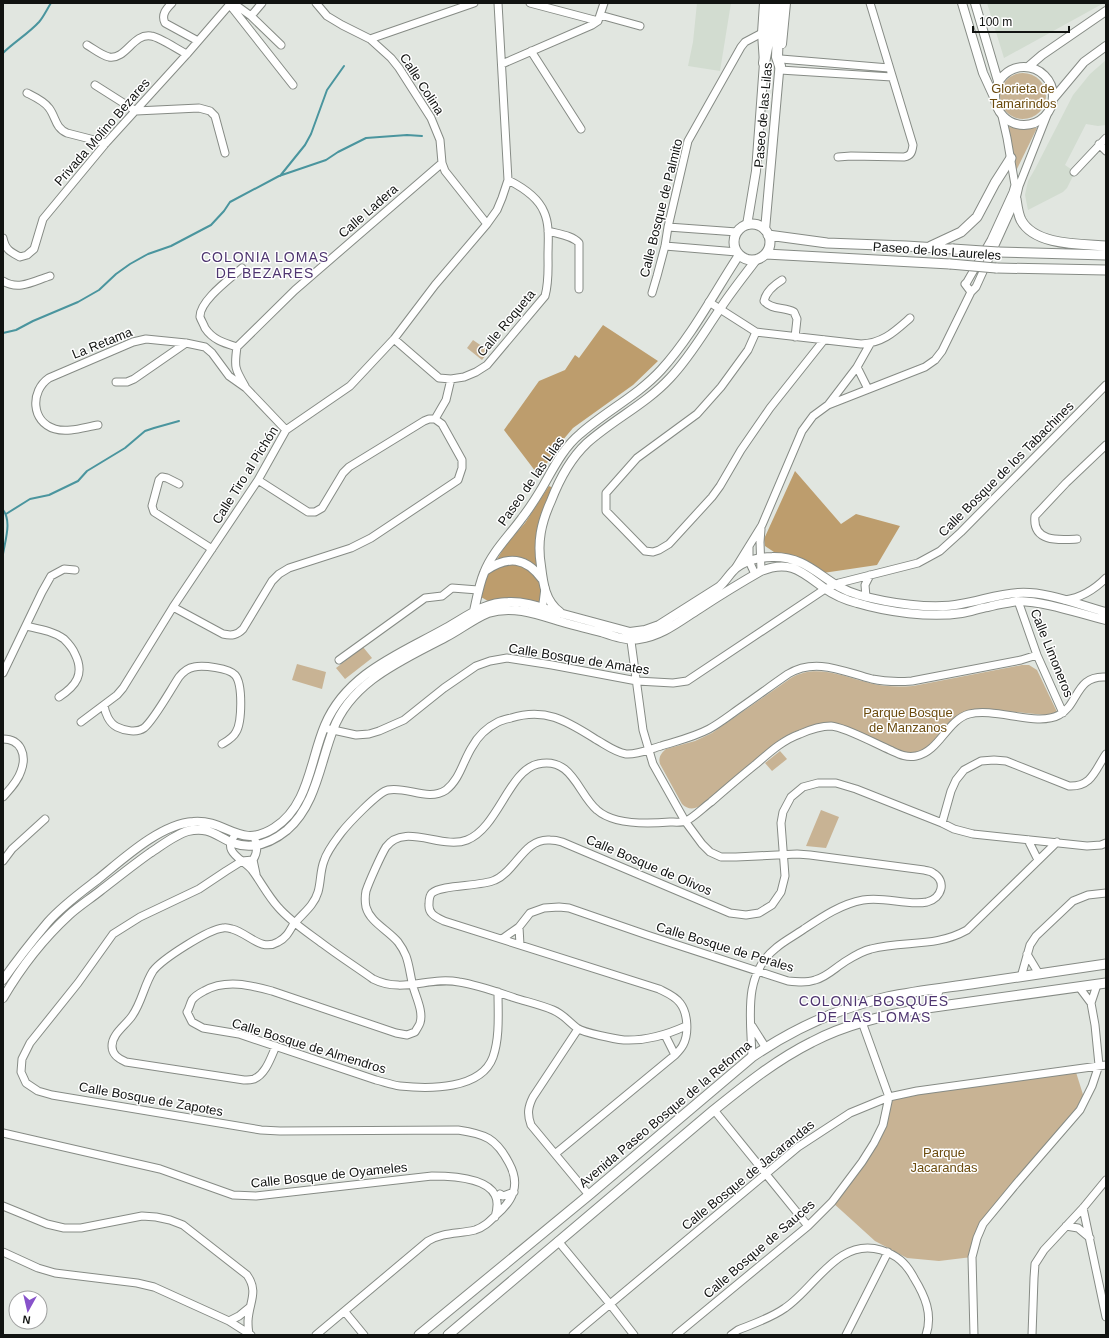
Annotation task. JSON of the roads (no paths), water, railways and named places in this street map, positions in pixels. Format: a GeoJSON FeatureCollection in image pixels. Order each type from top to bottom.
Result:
{"type":"FeatureCollection","features":[{"type":"Feature","properties":{"kind":"main road"},"geometry":{"type":"LineString","coordinates":[[764,63],[770,32],[772,3]]}},
{"type":"Feature","properties":{"kind":"main road"},"geometry":{"type":"LineString","coordinates":[[779,3],[777,58],[780,65]]}},
{"type":"Feature","properties":{"kind":"main road"},"geometry":{"type":"LineString","coordinates":[[930,247],[961,232],[977,217],[1010,158]]}},
{"type":"Feature","properties":{"kind":"main road"},"geometry":{"type":"LineString","coordinates":[[1016,200],[1020,219],[1024,226],[1033,233],[1056,242],[1106,246]]}},
{"type":"Feature","properties":{"kind":"main road"},"geometry":{"type":"LineString","coordinates":[[753,224],[759,226],[766,232],[770,245],[766,254],[761,258],[749,260],[738,253],[734,242],[737,232],[741,228],[753,224]]}},
{"type":"Feature","properties":{"kind":"main road","name":"Paseo de los Laureles"},"geometry":{"type":"LineString","coordinates":[[766,232],[827,243],[930,247],[998,252],[1106,255]]}},
{"type":"Feature","properties":{"kind":"main road"},"geometry":{"type":"LineString","coordinates":[[827,243],[826,249],[828,257]]}},
{"type":"Feature","properties":{"kind":"main road","name":"Paseo de los Laureles"},"geometry":{"type":"LineString","coordinates":[[766,254],[996,268],[1106,270]]}},
{"type":"Feature","properties":{"kind":"main road","name":"Avenida Paseo Bosque de la Reforma"},"geometry":{"type":"LineString","coordinates":[[419,1335],[589,1195],[752,1057],[766,1048],[834,1013],[872,1001],[919,991],[1106,964]]}},
{"type":"Feature","properties":{"kind":"main road"},"geometry":{"type":"LineString","coordinates":[[448,1335],[752,1079],[783,1058],[812,1042],[838,1030],[862,1022],[920,1009],[1102,984]]}},
{"type":"Feature","properties":{"kind":"main road"},"geometry":{"type":"LineString","coordinates":[[939,989],[936,993],[936,998],[938,1003],[942,1006]]}},
{"type":"Feature","properties":{"kind":"main road"},"geometry":{"type":"LineString","coordinates":[[919,991],[923,995],[924,1000],[924,1005],[920,1009]]}},
{"type":"Feature","properties":{"kind":"street"},"geometry":{"type":"LineString","coordinates":[[172,3],[164,14],[163,19],[165,23],[198,41]]}},
{"type":"Feature","properties":{"kind":"street"},"geometry":{"type":"LineString","coordinates":[[251,16],[262,3]]}},
{"type":"Feature","properties":{"kind":"street","name":"Calle Colina"},"geometry":{"type":"LineString","coordinates":[[316,3],[327,16],[370,39],[391,58],[399,68],[431,118],[440,140],[442,163],[445,171],[487,224]]}},
{"type":"Feature","properties":{"kind":"street"},"geometry":{"type":"LineString","coordinates":[[370,39],[474,3]]}},
{"type":"Feature","properties":{"kind":"street","name":"Calle Tiro al Pichón"},"geometry":{"type":"LineString","coordinates":[[81,722],[117,695],[123,688],[173,607],[258,480],[286,430],[350,386],[394,339],[435,285],[487,224],[497,210],[508,180],[498,3]]}},
{"type":"Feature","properties":{"kind":"street"},"geometry":{"type":"LineString","coordinates":[[530,3],[640,26]]}},
{"type":"Feature","properties":{"kind":"street"},"geometry":{"type":"LineString","coordinates":[[502,64],[592,25],[599,18],[604,3]]}},
{"type":"Feature","properties":{"kind":"street","name":"Paseo de las Lilas"},"geometry":{"type":"LineString","coordinates":[[747,225],[756,171],[764,63],[762,33],[764,3]]}},
{"type":"Feature","properties":{"kind":"street","name":"Paseo de las Lilas"},"geometry":{"type":"LineString","coordinates":[[766,232],[786,3]]}},
{"type":"Feature","properties":{"kind":"street"},"geometry":{"type":"LineString","coordinates":[[838,157],[904,157],[909,156],[912,152],[912,145],[870,3]]}},
{"type":"Feature","properties":{"kind":"street"},"geometry":{"type":"LineString","coordinates":[[963,4],[968,6],[974,3],[998,81]]}},
{"type":"Feature","properties":{"kind":"street"},"geometry":{"type":"LineString","coordinates":[[231,4],[251,16],[281,45]]}},
{"type":"Feature","properties":{"kind":"street"},"geometry":{"type":"LineString","coordinates":[[231,4],[293,85]]}},
{"type":"Feature","properties":{"kind":"street","name":"Privada Molino Bezares"},"geometry":{"type":"LineString","coordinates":[[3,238],[5,245],[11,252],[20,257],[27,255],[34,249],[43,219],[106,142],[136,111],[231,4]]}},
{"type":"Feature","properties":{"kind":"street"},"geometry":{"type":"LineString","coordinates":[[963,4],[983,73],[997,108],[1002,116],[1014,179],[1013,192],[991,240],[965,284],[971,292]]}},
{"type":"Feature","properties":{"kind":"street"},"geometry":{"type":"LineString","coordinates":[[1028,67],[1042,54],[1106,11]]}},
{"type":"Feature","properties":{"kind":"street","name":"Calle Bosque de Palmito"},"geometry":{"type":"LineString","coordinates":[[652,293],[665,246],[688,141],[741,47],[745,42],[762,33]]}},
{"type":"Feature","properties":{"kind":"street"},"geometry":{"type":"LineString","coordinates":[[87,45],[109,57],[116,57],[140,37],[147,35],[153,36],[187,54]]}},
{"type":"Feature","properties":{"kind":"street"},"geometry":{"type":"LineString","coordinates":[[1053,99],[1084,62],[1106,46]]}},
{"type":"Feature","properties":{"kind":"street"},"geometry":{"type":"LineString","coordinates":[[531,51],[581,130]]}},
{"type":"Feature","properties":{"kind":"street"},"geometry":{"type":"LineString","coordinates":[[780,65],[890,68]]}},
{"type":"Feature","properties":{"kind":"street"},"geometry":{"type":"LineString","coordinates":[[780,65],[892,77]]}},
{"type":"Feature","properties":{"kind":"street"},"geometry":{"type":"LineString","coordinates":[[3,998],[29,960],[57,927],[71,914],[139,861],[182,832],[198,830],[208,831],[244,846],[257,846],[268,842],[286,830],[302,812],[314,788],[333,730],[348,701],[378,675],[396,663],[450,635],[478,618],[495,611],[507,610],[562,614],[631,636],[659,625],[720,587],[736,568],[762,525],[802,431],[813,416],[828,405],[925,367],[935,360],[942,352],[971,292],[976,287],[1016,200],[1019,186],[1046,115],[1051,108],[1053,90],[1044,75],[1028,67],[1019,67],[1004,74],[998,81],[994,99]]}},
{"type":"Feature","properties":{"kind":"street"},"geometry":{"type":"LineString","coordinates":[[95,85],[136,111],[199,108],[210,111],[215,116],[225,153]]}},
{"type":"Feature","properties":{"kind":"street"},"geometry":{"type":"LineString","coordinates":[[27,94],[49,108],[62,131],[106,142]]}},
{"type":"Feature","properties":{"kind":"street"},"geometry":{"type":"LineString","coordinates":[[1002,116],[1012,123],[1024,126],[1036,123],[1046,115]]}},
{"type":"Feature","properties":{"kind":"street"},"geometry":{"type":"LineString","coordinates":[[1074,172],[1106,138]]}},
{"type":"Feature","properties":{"kind":"street"},"geometry":{"type":"LineString","coordinates":[[1099,144],[1106,150]]}},
{"type":"Feature","properties":{"kind":"street","name":"Calle Ladera"},"geometry":{"type":"LineString","coordinates":[[237,347],[295,290],[442,163]]}},
{"type":"Feature","properties":{"kind":"street","name":"Calle Roqueta"},"geometry":{"type":"LineString","coordinates":[[452,379],[470,375],[487,365],[545,296],[548,286],[548,231],[544,212],[536,200],[524,188],[508,180]]}},
{"type":"Feature","properties":{"kind":"street"},"geometry":{"type":"LineString","coordinates":[[668,227],[737,232]]}},
{"type":"Feature","properties":{"kind":"street"},"geometry":{"type":"LineString","coordinates":[[548,231],[572,237],[580,243],[579,289]]}},
{"type":"Feature","properties":{"kind":"street"},"geometry":{"type":"LineString","coordinates":[[665,246],[738,253]]}},
{"type":"Feature","properties":{"kind":"street","name":"Paseo de las Lilas"},"geometry":{"type":"LineString","coordinates":[[474,611],[478,590],[484,572],[501,543],[521,520],[552,469],[572,441],[589,426],[638,392],[654,377],[683,342],[738,253]]}},
{"type":"Feature","properties":{"kind":"street","name":"Paseo de las Lilas"},"geometry":{"type":"LineString","coordinates":[[562,614],[550,602],[545,588],[539,549],[540,532],[546,512],[565,470],[587,443],[663,386],[685,360],[756,260]]}},
{"type":"Feature","properties":{"kind":"street"},"geometry":{"type":"LineString","coordinates":[[242,268],[208,299],[202,308],[200,317],[210,335],[221,342],[237,347],[235,363],[237,372],[246,388]]}},
{"type":"Feature","properties":{"kind":"street"},"geometry":{"type":"LineString","coordinates":[[3,281],[18,285],[29,284],[50,276]]}},
{"type":"Feature","properties":{"kind":"street"},"geometry":{"type":"LineString","coordinates":[[782,280],[774,285],[765,296],[764,301],[767,305],[789,309],[794,312],[797,319],[795,337]]}},
{"type":"Feature","properties":{"kind":"street"},"geometry":{"type":"LineString","coordinates":[[709,302],[756,332],[861,344],[870,344],[890,335],[910,318]]}},
{"type":"Feature","properties":{"kind":"street"},"geometry":{"type":"LineString","coordinates":[[756,332],[748,350],[721,387],[697,414],[637,458],[606,493],[606,511],[646,551],[652,552],[659,550],[668,544],[712,498],[741,450],[770,408],[824,340]]}},
{"type":"Feature","properties":{"kind":"street"},"geometry":{"type":"LineString","coordinates":[[258,480],[308,512],[315,512],[322,508],[343,473],[349,467],[424,421],[435,419],[444,406],[452,379],[439,378],[394,339]]}},
{"type":"Feature","properties":{"kind":"street","name":"La Retama"},"geometry":{"type":"LineString","coordinates":[[98,426],[67,430],[47,426],[40,419],[36,409],[36,398],[39,388],[49,378],[133,342],[146,340],[186,343],[204,347],[212,353],[229,376],[246,388],[286,430]]}},
{"type":"Feature","properties":{"kind":"street"},"geometry":{"type":"LineString","coordinates":[[116,382],[127,382],[134,379],[186,343]]}},
{"type":"Feature","properties":{"kind":"street"},"geometry":{"type":"LineString","coordinates":[[828,405],[857,367],[870,344]]}},
{"type":"Feature","properties":{"kind":"street"},"geometry":{"type":"LineString","coordinates":[[857,367],[868,389]]}},
{"type":"Feature","properties":{"kind":"street","name":"Calle Bosque de los Tabachines"},"geometry":{"type":"LineString","coordinates":[[825,589],[835,584],[918,563],[940,551],[961,532],[1106,385]]}},
{"type":"Feature","properties":{"kind":"street"},"geometry":{"type":"LineString","coordinates":[[173,607],[223,634],[230,636],[238,634],[243,629],[272,582],[279,574],[289,568],[351,548],[371,538],[458,480],[462,468],[462,460],[442,424],[435,419]]}},
{"type":"Feature","properties":{"kind":"street"},"geometry":{"type":"LineString","coordinates":[[1077,539],[1052,540],[1044,537],[1036,529],[1034,523],[1035,516],[1066,483],[1106,445]]}},
{"type":"Feature","properties":{"kind":"street"},"geometry":{"type":"LineString","coordinates":[[179,484],[162,477],[159,480],[152,506],[154,512],[212,549]]}},
{"type":"Feature","properties":{"kind":"street"},"geometry":{"type":"LineString","coordinates":[[758,572],[762,525]]}},
{"type":"Feature","properties":{"kind":"street"},"geometry":{"type":"LineString","coordinates":[[751,543],[748,553],[749,561],[758,572]]}},
{"type":"Feature","properties":{"kind":"street"},"geometry":{"type":"LineString","coordinates":[[736,568],[749,561],[760,558],[780,557],[799,561],[811,567],[845,590],[866,597],[890,602],[942,606],[960,605],[986,598],[1017,593],[1028,593],[1065,600],[1106,612]]}},
{"type":"Feature","properties":{"kind":"street"},"geometry":{"type":"LineString","coordinates":[[484,572],[501,562],[516,560],[531,566],[543,580]]}},
{"type":"Feature","properties":{"kind":"street"},"geometry":{"type":"LineString","coordinates":[[3,980],[48,922],[64,906],[131,852],[157,835],[180,824],[198,822],[216,825],[246,837],[254,837],[264,834],[280,824],[294,807],[306,785],[324,728],[342,696],[367,673],[392,656],[446,628],[474,611],[493,603],[507,602],[528,604],[542,612],[631,636],[647,638],[663,633],[758,572],[778,567],[791,568],[806,574],[825,589],[842,598],[888,611],[942,615],[962,613],[1018,601],[1027,601],[1106,620]]}},
{"type":"Feature","properties":{"kind":"street"},"geometry":{"type":"LineString","coordinates":[[3,673],[51,576],[64,569],[75,570]]}},
{"type":"Feature","properties":{"kind":"street"},"geometry":{"type":"LineString","coordinates":[[866,597],[865,584],[870,575]]}},
{"type":"Feature","properties":{"kind":"street"},"geometry":{"type":"LineString","coordinates":[[1065,600],[1073,599],[1088,592],[1106,578]]}},
{"type":"Feature","properties":{"kind":"street"},"geometry":{"type":"LineString","coordinates":[[339,660],[425,598],[442,596],[452,588],[478,590]]}},
{"type":"Feature","properties":{"kind":"street","name":"Paseo de las Lilas"},"geometry":{"type":"LineString","coordinates":[[542,612],[545,588]]}},
{"type":"Feature","properties":{"kind":"street","name":"Calle Bosque de Amates"},"geometry":{"type":"LineString","coordinates":[[324,728],[356,734],[369,734],[379,731],[404,720],[444,688],[476,666],[490,661],[507,658],[637,681],[673,683],[687,681],[825,589]]}},
{"type":"Feature","properties":{"kind":"street","name":"Calle Limoneros"},"geometry":{"type":"LineString","coordinates":[[1018,601],[1037,655],[1063,713]]}},
{"type":"Feature","properties":{"kind":"street"},"geometry":{"type":"LineString","coordinates":[[26,626],[48,631],[64,640],[73,650],[79,662],[80,670],[77,682],[69,691],[59,697]]}},
{"type":"Feature","properties":{"kind":"street"},"geometry":{"type":"LineString","coordinates":[[631,636],[643,730],[648,750],[685,821],[702,844],[710,852],[721,857],[797,854],[810,855],[924,870],[934,873],[940,880],[941,890],[936,898],[928,902],[879,899],[864,900],[844,905],[816,921],[775,949],[765,960],[758,972],[751,992],[750,1013],[752,1026],[752,1057]]}},
{"type":"Feature","properties":{"kind":"street"},"geometry":{"type":"LineString","coordinates":[[276,1046],[270,1061],[262,1072],[254,1079],[244,1080],[126,1062],[117,1058],[112,1050],[112,1043],[115,1036],[133,1015],[149,977],[157,966],[202,935],[213,930],[223,928],[240,931],[258,943],[268,945],[278,943],[287,936],[294,924],[313,904],[318,893],[324,861],[330,849],[341,833],[376,797],[386,790],[400,790],[431,795],[444,792],[453,783],[472,746],[484,731],[500,721],[520,715],[536,714],[552,716],[565,720],[617,751],[627,754],[637,753],[693,736],[709,729],[788,674],[802,667],[829,667],[871,679],[902,682],[1021,660],[1037,655]]}},
{"type":"Feature","properties":{"kind":"street"},"geometry":{"type":"LineString","coordinates":[[104,704],[105,712],[109,720],[117,727],[135,731],[143,728],[150,721],[179,677],[185,671],[193,667],[202,666],[228,670],[235,675],[239,682],[240,716],[239,726],[235,734],[222,744]]}},
{"type":"Feature","properties":{"kind":"street"},"geometry":{"type":"LineString","coordinates":[[685,821],[702,809],[781,743],[796,735],[824,727],[837,727],[899,755],[914,756],[927,752],[958,720],[968,714],[985,712],[1045,719],[1053,718],[1063,713],[1086,682],[1097,677],[1106,678]]}},
{"type":"Feature","properties":{"kind":"street"},"geometry":{"type":"LineString","coordinates":[[3,739],[15,741],[21,748],[23,758],[22,770],[15,784],[3,797]]}},
{"type":"Feature","properties":{"kind":"street"},"geometry":{"type":"LineString","coordinates":[[942,823],[953,785],[964,770],[975,763],[987,760],[1006,761],[1069,786],[1074,786],[1083,784],[1091,778],[1106,754]]}},
{"type":"Feature","properties":{"kind":"street","name":"Calle Bosque de Almendros"},"geometry":{"type":"LineString","coordinates":[[498,992],[496,1045],[493,1058],[485,1069],[474,1079],[459,1084],[424,1087],[399,1086],[376,1080],[239,1034],[203,1028],[192,1022],[187,1012],[191,1001],[198,994],[222,984],[237,984],[254,986],[272,991],[396,1034],[407,1035],[415,1032],[420,1024],[421,1013],[412,984],[405,953],[397,941],[373,919],[367,910],[365,901],[366,890],[382,854],[387,845],[394,839],[404,836],[454,843],[467,840],[478,833],[488,823],[520,776],[529,768],[539,763],[552,764],[565,769],[574,777],[590,802],[597,810],[605,815],[618,820],[634,822],[649,823],[685,821]]}},
{"type":"Feature","properties":{"kind":"street","name":"Calle Bosque de Olivos"},"geometry":{"type":"LineString","coordinates":[[555,1154],[675,1055],[683,1046],[686,1037],[686,1026],[685,1015],[680,1003],[671,995],[659,989],[444,921],[434,916],[428,909],[429,900],[432,893],[442,889],[482,884],[495,880],[505,874],[530,846],[539,841],[550,839],[562,842],[730,913],[746,915],[759,913],[772,905],[781,892],[785,876],[781,823],[783,812],[791,797],[803,787],[818,783],[836,783],[856,789],[954,829],[973,834],[1087,846],[1106,843]]}},
{"type":"Feature","properties":{"kind":"street"},"geometry":{"type":"LineString","coordinates":[[3,861],[12,849],[45,819]]}},
{"type":"Feature","properties":{"kind":"street"},"geometry":{"type":"LineString","coordinates":[[236,834],[232,842],[234,855],[251,869],[274,903],[294,924],[381,983],[394,986],[446,980],[468,984],[554,1010],[567,1018],[578,1029],[605,1037],[624,1040],[645,1039],[665,1035],[686,1026]]}},
{"type":"Feature","properties":{"kind":"street"},"geometry":{"type":"LineString","coordinates":[[254,837],[257,846],[253,860],[257,878]]}},
{"type":"Feature","properties":{"kind":"street"},"geometry":{"type":"LineString","coordinates":[[1028,840],[1038,860]]}},
{"type":"Feature","properties":{"kind":"street","name":"Calle Bosque de Perales"},"geometry":{"type":"LineString","coordinates":[[502,939],[519,927],[530,913],[544,908],[569,908],[758,972],[788,980],[802,982],[815,981],[825,976],[846,960],[871,949],[939,941],[967,930],[1057,842]]}},
{"type":"Feature","properties":{"kind":"street","name":"Calle Bosque de Zapotes"},"geometry":{"type":"LineString","coordinates":[[226,871],[234,855]]}},
{"type":"Feature","properties":{"kind":"street","name":"Calle Bosque de Zapotes"},"geometry":{"type":"LineString","coordinates":[[253,860],[242,861],[199,889],[140,917],[113,934],[78,983],[30,1043],[22,1059],[21,1072],[26,1083],[38,1091],[52,1095],[261,1130],[458,1130],[478,1133],[492,1140],[505,1155],[514,1177],[514,1192]]}},
{"type":"Feature","properties":{"kind":"street"},"geometry":{"type":"LineString","coordinates":[[1021,977],[1030,944],[1036,936],[1073,901],[1088,895],[1106,893]]}},
{"type":"Feature","properties":{"kind":"street"},"geometry":{"type":"LineString","coordinates":[[519,927],[520,945]]}},
{"type":"Feature","properties":{"kind":"street"},"geometry":{"type":"LineString","coordinates":[[1027,954],[1039,974]]}},
{"type":"Feature","properties":{"kind":"street"},"geometry":{"type":"LineString","coordinates":[[1091,1003],[1102,984]]}},
{"type":"Feature","properties":{"kind":"street"},"geometry":{"type":"LineString","coordinates":[[974,1335],[972,1257],[977,1238],[983,1224],[1080,1110],[1103,1065],[1091,1003],[1079,987]]}},
{"type":"Feature","properties":{"kind":"street"},"geometry":{"type":"LineString","coordinates":[[862,1022],[889,1097]]}},
{"type":"Feature","properties":{"kind":"street"},"geometry":{"type":"LineString","coordinates":[[752,1026],[766,1048]]}},
{"type":"Feature","properties":{"kind":"street"},"geometry":{"type":"LineString","coordinates":[[578,1029],[533,1097],[529,1106],[528,1116],[531,1125],[589,1195]]}},
{"type":"Feature","properties":{"kind":"street"},"geometry":{"type":"LineString","coordinates":[[665,1035],[675,1055]]}},
{"type":"Feature","properties":{"kind":"street","name":"Calle Bosque de Jacarandas"},"geometry":{"type":"LineString","coordinates":[[573,1335],[767,1174],[798,1146],[850,1113],[889,1097],[917,1091],[1103,1065]]}},
{"type":"Feature","properties":{"kind":"street","name":"Calle Bosque de Sauces"},"geometry":{"type":"LineString","coordinates":[[676,1335],[808,1226],[832,1202],[862,1162],[874,1143],[883,1125],[889,1097]]}},
{"type":"Feature","properties":{"kind":"street"},"geometry":{"type":"LineString","coordinates":[[714,1110],[808,1226]]}},
{"type":"Feature","properties":{"kind":"street","name":"Calle Bosque de Oyameles"},"geometry":{"type":"LineString","coordinates":[[3,1133],[160,1169],[225,1192],[241,1196],[256,1196],[432,1176],[460,1178],[483,1185],[493,1192],[497,1202],[495,1217]]}},
{"type":"Feature","properties":{"kind":"street"},"geometry":{"type":"LineString","coordinates":[[1032,1335],[1034,1278],[1036,1264],[1044,1250],[1083,1208],[1106,1180]]}},
{"type":"Feature","properties":{"kind":"street"},"geometry":{"type":"LineString","coordinates":[[500,1194],[503,1196],[514,1192]]}},
{"type":"Feature","properties":{"kind":"street"},"geometry":{"type":"LineString","coordinates":[[316,1335],[428,1241],[445,1234],[476,1230],[486,1225],[506,1206],[514,1192]]}},
{"type":"Feature","properties":{"kind":"street"},"geometry":{"type":"LineString","coordinates":[[3,1206],[48,1224],[64,1228],[81,1228],[142,1216],[156,1217],[183,1225],[247,1275],[252,1282],[253,1290],[248,1320],[250,1334]]}},
{"type":"Feature","properties":{"kind":"street"},"geometry":{"type":"LineString","coordinates":[[1083,1208],[1106,1317]]}},
{"type":"Feature","properties":{"kind":"street"},"geometry":{"type":"LineString","coordinates":[[1066,1226],[1078,1228],[1090,1238]]}},
{"type":"Feature","properties":{"kind":"street"},"geometry":{"type":"LineString","coordinates":[[558,1241],[634,1335]]}},
{"type":"Feature","properties":{"kind":"street"},"geometry":{"type":"LineString","coordinates":[[731,1335],[738,1330],[784,1309],[835,1261],[847,1252],[860,1248],[873,1248],[888,1252],[899,1258],[908,1266],[928,1305],[929,1320],[926,1335]]}},
{"type":"Feature","properties":{"kind":"street"},"geometry":{"type":"LineString","coordinates":[[3,1252],[38,1268],[55,1273],[138,1284],[154,1288],[229,1321],[250,1334]]}},
{"type":"Feature","properties":{"kind":"street"},"geometry":{"type":"LineString","coordinates":[[846,1335],[888,1252]]}},
{"type":"Feature","properties":{"kind":"street"},"geometry":{"type":"LineString","coordinates":[[229,1321],[239,1316],[250,1307]]}},
{"type":"Feature","properties":{"kind":"street"},"geometry":{"type":"LineString","coordinates":[[345,1312],[364,1335]]}},
{"type":"Feature","properties":{"kind":"waterway"},"geometry":{"type":"LineString","coordinates":[[3,53],[39,22],[51,3]]}},
{"type":"Feature","properties":{"kind":"waterway"},"geometry":{"type":"LineString","coordinates":[[280,176],[305,145],[311,134],[327,90],[344,66]]}},
{"type":"Feature","properties":{"kind":"waterway"},"geometry":{"type":"LineString","coordinates":[[3,333],[16,330],[33,321],[78,302],[99,290],[116,274],[130,264],[148,254],[171,246],[211,225],[230,202],[279,176],[326,160],[338,152],[366,138],[407,135],[422,136]]}},
{"type":"Feature","properties":{"kind":"waterway"},"geometry":{"type":"LineString","coordinates":[[6,514],[30,499],[49,495],[78,481],[87,471],[125,448],[145,431],[179,421]]}},
{"type":"Feature","properties":{"kind":"waterway"},"geometry":{"type":"LineString","coordinates":[[3,510],[7,520],[3,554]]}},
{"type":"Feature","properties":{"kind":"district","name":"COLONIA LOMAS DE BEZARES"},"geometry":{"type":"Point","coordinates":[265,266]}},
{"type":"Feature","properties":{"kind":"district","name":"COLONIA BOSQUES DE LAS LOMAS"},"geometry":{"type":"Point","coordinates":[874,1010]}},
{"type":"Feature","properties":{"kind":"park label","name":"Glorieta de Tamarindos"},"geometry":{"type":"Point","coordinates":[1023,96]}},
{"type":"Feature","properties":{"kind":"park label","name":"Parque Bosque de Manzanos"},"geometry":{"type":"Point","coordinates":[908,720]}},
{"type":"Feature","properties":{"kind":"park label","name":"Parque Jacarandas"},"geometry":{"type":"Point","coordinates":[944,1160]}}]}
